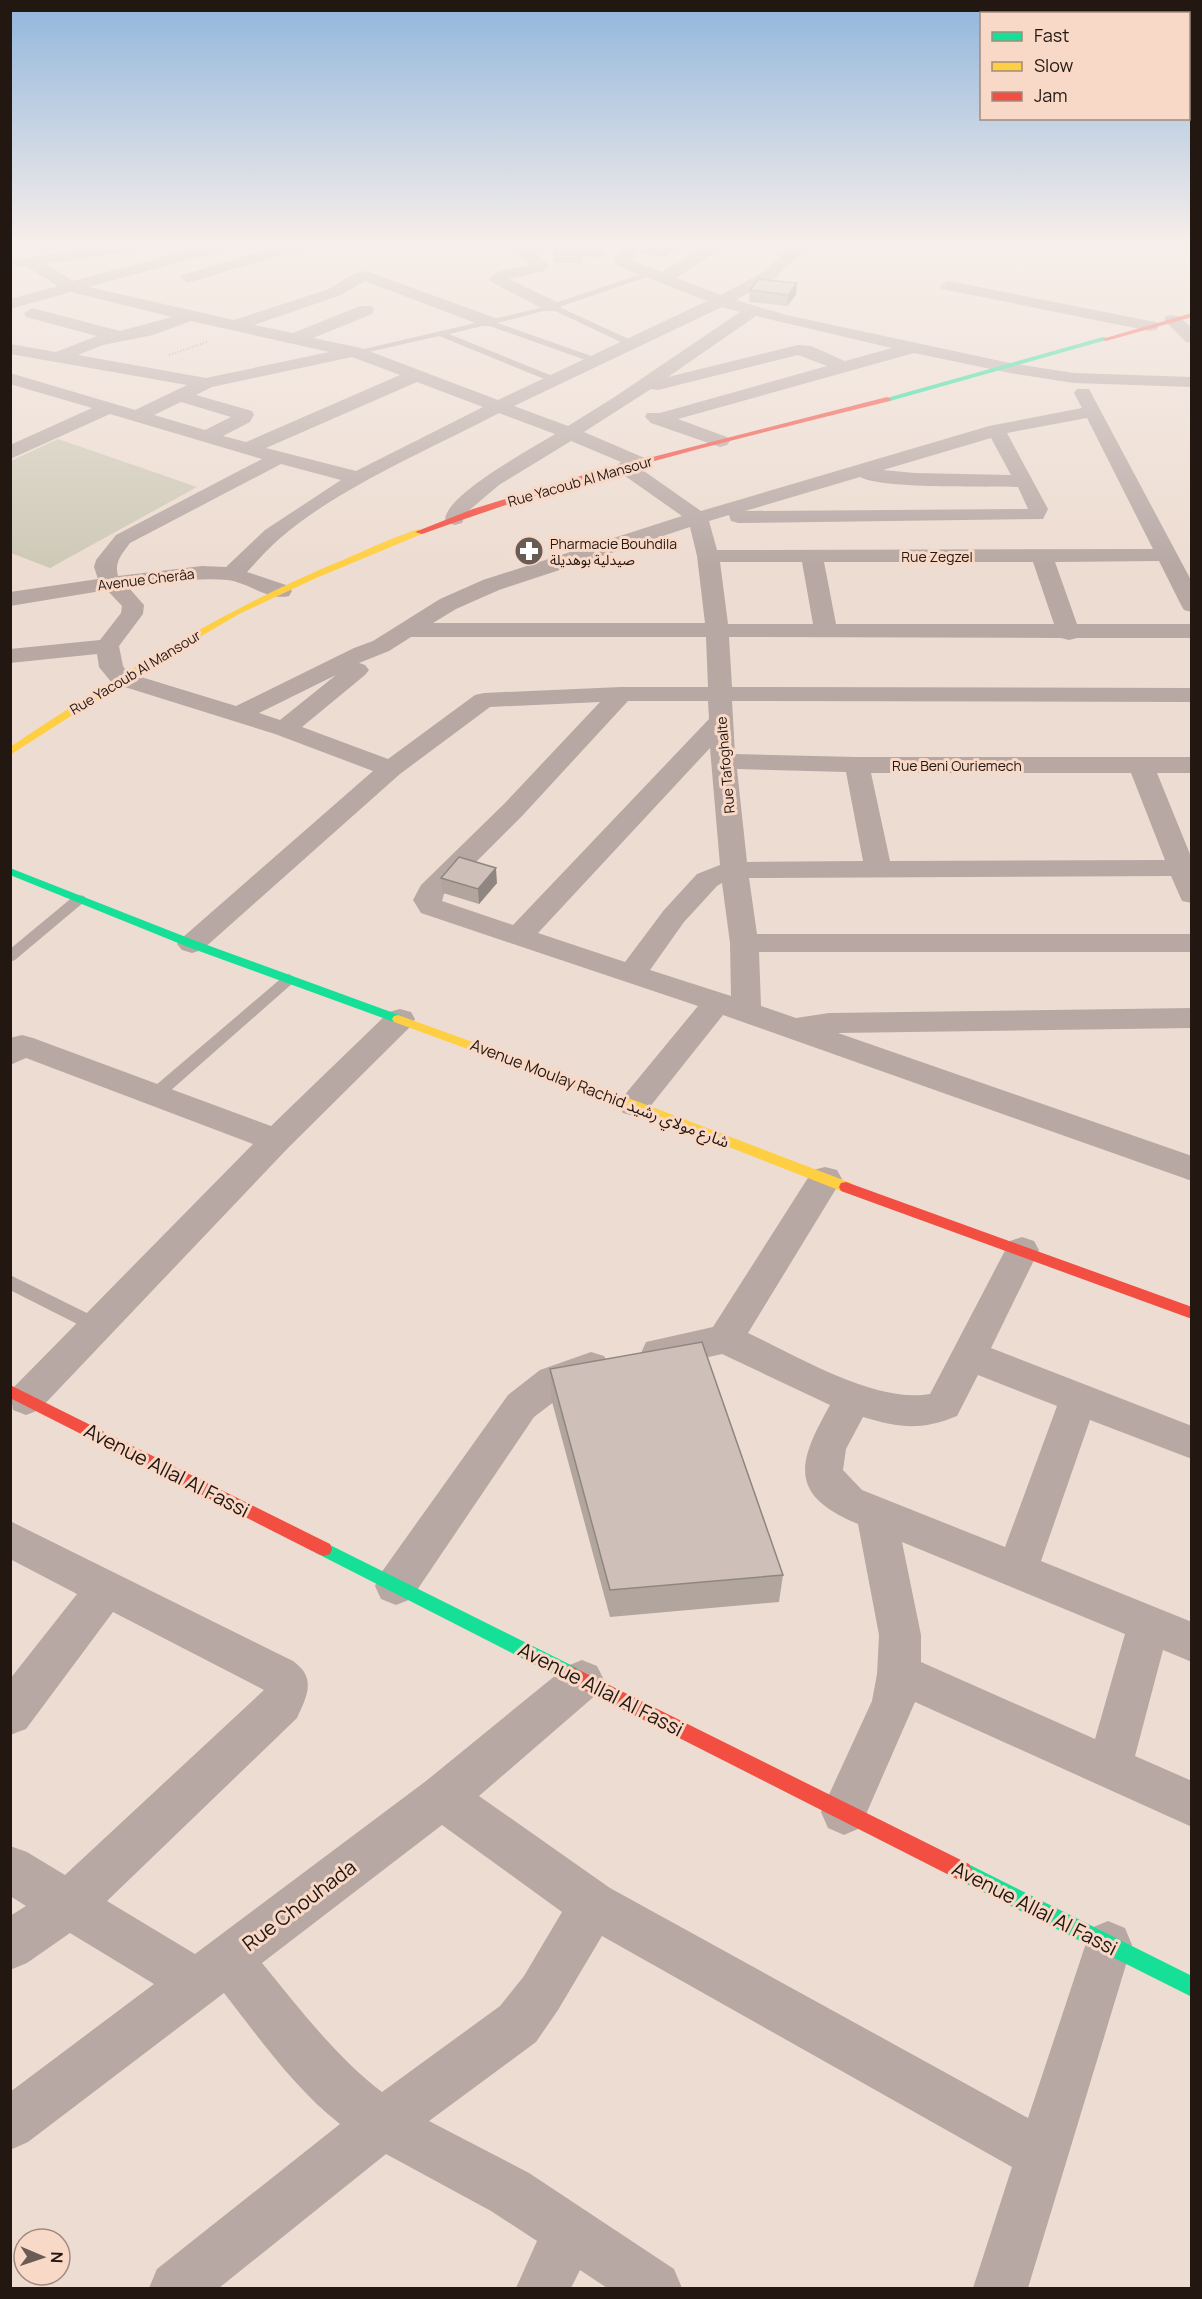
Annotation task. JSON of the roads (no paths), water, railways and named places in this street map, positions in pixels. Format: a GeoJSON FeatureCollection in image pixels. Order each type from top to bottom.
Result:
{"type":"FeatureCollection","features":[{"type":"Feature","properties":{"kind":"street"},"geometry":{"type":"LineString","coordinates":[[36,353],[206,382]]}},
{"type":"Feature","properties":{"kind":"street"},"geometry":{"type":"LineString","coordinates":[[59,357],[68,353]]}},
{"type":"Feature","properties":{"kind":"street"},"geometry":{"type":"LineString","coordinates":[[135,417],[206,382],[349,353]]}},
{"type":"Feature","properties":{"kind":"street"},"geometry":{"type":"LineString","coordinates":[[358,353],[497,408],[569,433],[633,465],[705,516],[753,518],[1036,515],[1038,509],[1025,481],[996,430]]}},
{"type":"Feature","properties":{"kind":"street"},"geometry":{"type":"LineString","coordinates":[[232,574],[272,534],[313,505],[358,478],[607,353]]}},
{"type":"Feature","properties":{"kind":"street"},"geometry":{"type":"LineString","coordinates":[[455,519],[456,511],[467,500],[620,402],[690,353]]}},
{"type":"Feature","properties":{"kind":"street"},"geometry":{"type":"LineString","coordinates":[[636,390],[785,353]]}},
{"type":"Feature","properties":{"kind":"street"},"geometry":{"type":"LineString","coordinates":[[813,353],[844,367]]}},
{"type":"Feature","properties":{"kind":"street"},"geometry":{"type":"LineString","coordinates":[[658,418],[893,353]]}},
{"type":"Feature","properties":{"kind":"street"},"geometry":{"type":"LineString","coordinates":[[943,353],[1010,368],[1074,378],[1184,386]]}},
{"type":"Feature","properties":{"kind":"street","name":"Rue Yacoub Al Mansour"},"geometry":{"type":"LineString","coordinates":[[10,752],[120,678],[218,622],[281,591],[455,519],[518,498],[720,441],[1060,353]]}},
{"type":"Feature","properties":{"kind":"street"},"geometry":{"type":"LineString","coordinates":[[1051,356],[1074,378],[1167,555],[1186,581],[1191,605]]}},
{"type":"Feature","properties":{"kind":"street"},"geometry":{"type":"LineString","coordinates":[[247,449],[414,376]]}},
{"type":"Feature","properties":{"kind":"street"},"geometry":{"type":"LineString","coordinates":[[10,378],[135,417],[208,436],[278,458],[358,478]]}},
{"type":"Feature","properties":{"kind":"street"},"geometry":{"type":"LineString","coordinates":[[179,396],[244,415],[243,418],[208,436]]}},
{"type":"Feature","properties":{"kind":"street"},"geometry":{"type":"LineString","coordinates":[[620,402],[720,441]]}},
{"type":"Feature","properties":{"kind":"street"},"geometry":{"type":"LineString","coordinates":[[10,453],[108,408]]}},
{"type":"Feature","properties":{"kind":"street"},"geometry":{"type":"LineString","coordinates":[[238,714],[362,653],[381,646],[448,604],[491,585],[705,516],[996,430],[1055,417],[1093,412]]}},
{"type":"Feature","properties":{"kind":"street"},"geometry":{"type":"LineString","coordinates":[[10,656],[107,646],[132,614],[133,605],[112,583],[105,570],[107,556],[123,539],[278,458]]}},
{"type":"Feature","properties":{"kind":"street"},"geometry":{"type":"LineString","coordinates":[[852,472],[915,479],[1025,481]]}},
{"type":"Feature","properties":{"kind":"street","name":"Rue Tafoghalte"},"geometry":{"type":"LineString","coordinates":[[705,516],[717,631],[723,761],[744,942],[746,1012]]}},
{"type":"Feature","properties":{"kind":"street","name":"Rue Zegzel"},"geometry":{"type":"LineString","coordinates":[[708,556],[1167,555]]}},
{"type":"Feature","properties":{"kind":"street"},"geometry":{"type":"LineString","coordinates":[[812,556],[826,631]]}},
{"type":"Feature","properties":{"kind":"street"},"geometry":{"type":"LineString","coordinates":[[1042,556],[1069,633]]}},
{"type":"Feature","properties":{"kind":"street","name":"Avenue Cherâa"},"geometry":{"type":"LineString","coordinates":[[10,599],[112,583],[202,573],[232,574],[281,591]]}},
{"type":"Feature","properties":{"kind":"street"},"geometry":{"type":"LineString","coordinates":[[408,630],[1069,633],[1191,631]]}},
{"type":"Feature","properties":{"kind":"street"},"geometry":{"type":"LineString","coordinates":[[107,646],[111,667],[120,678],[285,729],[391,770]]}},
{"type":"Feature","properties":{"kind":"street"},"geometry":{"type":"LineString","coordinates":[[285,729],[371,658],[381,646]]}},
{"type":"Feature","properties":{"kind":"street"},"geometry":{"type":"LineString","coordinates":[[621,694],[514,809],[430,891],[427,900],[431,907],[716,1004],[746,1012],[1191,1169]]}},
{"type":"Feature","properties":{"kind":"street"},"geometry":{"type":"LineString","coordinates":[[192,944],[391,770],[484,700],[621,694],[1191,695]]}},
{"type":"Feature","properties":{"kind":"street"},"geometry":{"type":"LineString","coordinates":[[519,937],[720,722]]}},
{"type":"Feature","properties":{"kind":"street","name":"Rue Beni Ouriemech"},"geometry":{"type":"LineString","coordinates":[[723,761],[857,765],[1191,765]]}},
{"type":"Feature","properties":{"kind":"street"},"geometry":{"type":"LineString","coordinates":[[857,765],[878,868]]}},
{"type":"Feature","properties":{"kind":"street"},"geometry":{"type":"LineString","coordinates":[[1141,765],[1186,868],[1191,895]]}},
{"type":"Feature","properties":{"kind":"street"},"geometry":{"type":"LineString","coordinates":[[631,975],[674,916],[707,880],[719,873],[734,870],[1186,868]]}},
{"type":"Feature","properties":{"kind":"street","name":"Avenue Moulay Rachid شارع مولاي رشيد"},"geometry":{"type":"LineString","coordinates":[[10,871],[192,944],[634,1105],[825,1179],[1191,1313]]}},
{"type":"Feature","properties":{"kind":"street"},"geometry":{"type":"LineString","coordinates":[[744,942],[1191,943]]}},
{"type":"Feature","properties":{"kind":"street"},"geometry":{"type":"LineString","coordinates":[[634,1105],[716,1004]]}},
{"type":"Feature","properties":{"kind":"street"},"geometry":{"type":"LineString","coordinates":[[794,1029],[829,1023],[1191,1018]]}},
{"type":"Feature","properties":{"kind":"street"},"geometry":{"type":"LineString","coordinates":[[18,1395],[97,1326],[276,1140],[400,1019]]}},
{"type":"Feature","properties":{"kind":"street"},"geometry":{"type":"LineString","coordinates":[[14,1047],[155,1095],[276,1140]]}},
{"type":"Feature","properties":{"kind":"street"},"geometry":{"type":"LineString","coordinates":[[725,1339],[825,1179]]}},
{"type":"Feature","properties":{"kind":"street"},"geometry":{"type":"LineString","coordinates":[[396,1586],[521,1406],[543,1386],[566,1372],[725,1339],[854,1399],[903,1413],[934,1410],[944,1406],[1022,1250]]}},
{"type":"Feature","properties":{"kind":"street"},"geometry":{"type":"LineString","coordinates":[[970,1356],[1191,1443]]}},
{"type":"Feature","properties":{"kind":"street","name":"Avenue Allal Al Fassi"},"geometry":{"type":"LineString","coordinates":[[18,1395],[1191,1987]]}},
{"type":"Feature","properties":{"kind":"street"},"geometry":{"type":"LineString","coordinates":[[1017,1571],[1079,1398]]}},
{"type":"Feature","properties":{"kind":"street"},"geometry":{"type":"LineString","coordinates":[[854,1399],[822,1461],[824,1476],[848,1502],[1191,1642]]}},
{"type":"Feature","properties":{"kind":"street"},"geometry":{"type":"LineString","coordinates":[[844,1812],[893,1703],[898,1674],[900,1635],[876,1515]]}},
{"type":"Feature","properties":{"kind":"street"},"geometry":{"type":"LineString","coordinates":[[10,1539],[278,1675],[285,1681],[287,1692],[282,1703],[69,1904],[10,1946]]}},
{"type":"Feature","properties":{"kind":"street"},"geometry":{"type":"LineString","coordinates":[[10,1714],[107,1588]]}},
{"type":"Feature","properties":{"kind":"street"},"geometry":{"type":"LineString","coordinates":[[1110,1767],[1149,1624]]}},
{"type":"Feature","properties":{"kind":"street"},"geometry":{"type":"LineString","coordinates":[[898,1674],[1191,1804]]}},
{"type":"Feature","properties":{"kind":"street","name":"Rue Chouhada"},"geometry":{"type":"LineString","coordinates":[[10,2124],[442,1797],[582,1680]]}},
{"type":"Feature","properties":{"kind":"street"},"geometry":{"type":"LineString","coordinates":[[442,1797],[593,1905],[1041,2154]]}},
{"type":"Feature","properties":{"kind":"street"},"geometry":{"type":"LineString","coordinates":[[10,1869],[69,1904],[213,1971],[306,2056],[338,2090],[382,2124],[510,2192],[568,2233],[655,2289]]}},
{"type":"Feature","properties":{"kind":"street"},"geometry":{"type":"LineString","coordinates":[[176,2289],[382,2124],[518,2024],[541,1993],[593,1905]]}},
{"type":"Feature","properties":{"kind":"street"},"geometry":{"type":"LineString","coordinates":[[1000,2289],[1108,1945]]}},
{"type":"Feature","properties":{"kind":"street"},"geometry":{"type":"LineString","coordinates":[[543,2289],[568,2233]]}},
{"type":"Feature","properties":{"kind":"lane"},"geometry":{"type":"LineString","coordinates":[[489,353],[552,379]]}},
{"type":"Feature","properties":{"kind":"lane"},"geometry":{"type":"LineString","coordinates":[[575,353],[594,360]]}},
{"type":"Feature","properties":{"kind":"lane"},"geometry":{"type":"LineString","coordinates":[[10,957],[80,898]]}},
{"type":"Feature","properties":{"kind":"lane"},"geometry":{"type":"LineString","coordinates":[[155,1095],[289,979]]}},
{"type":"Feature","properties":{"kind":"lane"},"geometry":{"type":"LineString","coordinates":[[10,1282],[97,1326]]}},
{"type":"Feature","properties":{"kind":"place","name":"Pharmacie Bouhdila صيدلية بوهديلة"},"geometry":{"type":"Point","coordinates":[529,551]}}]}
